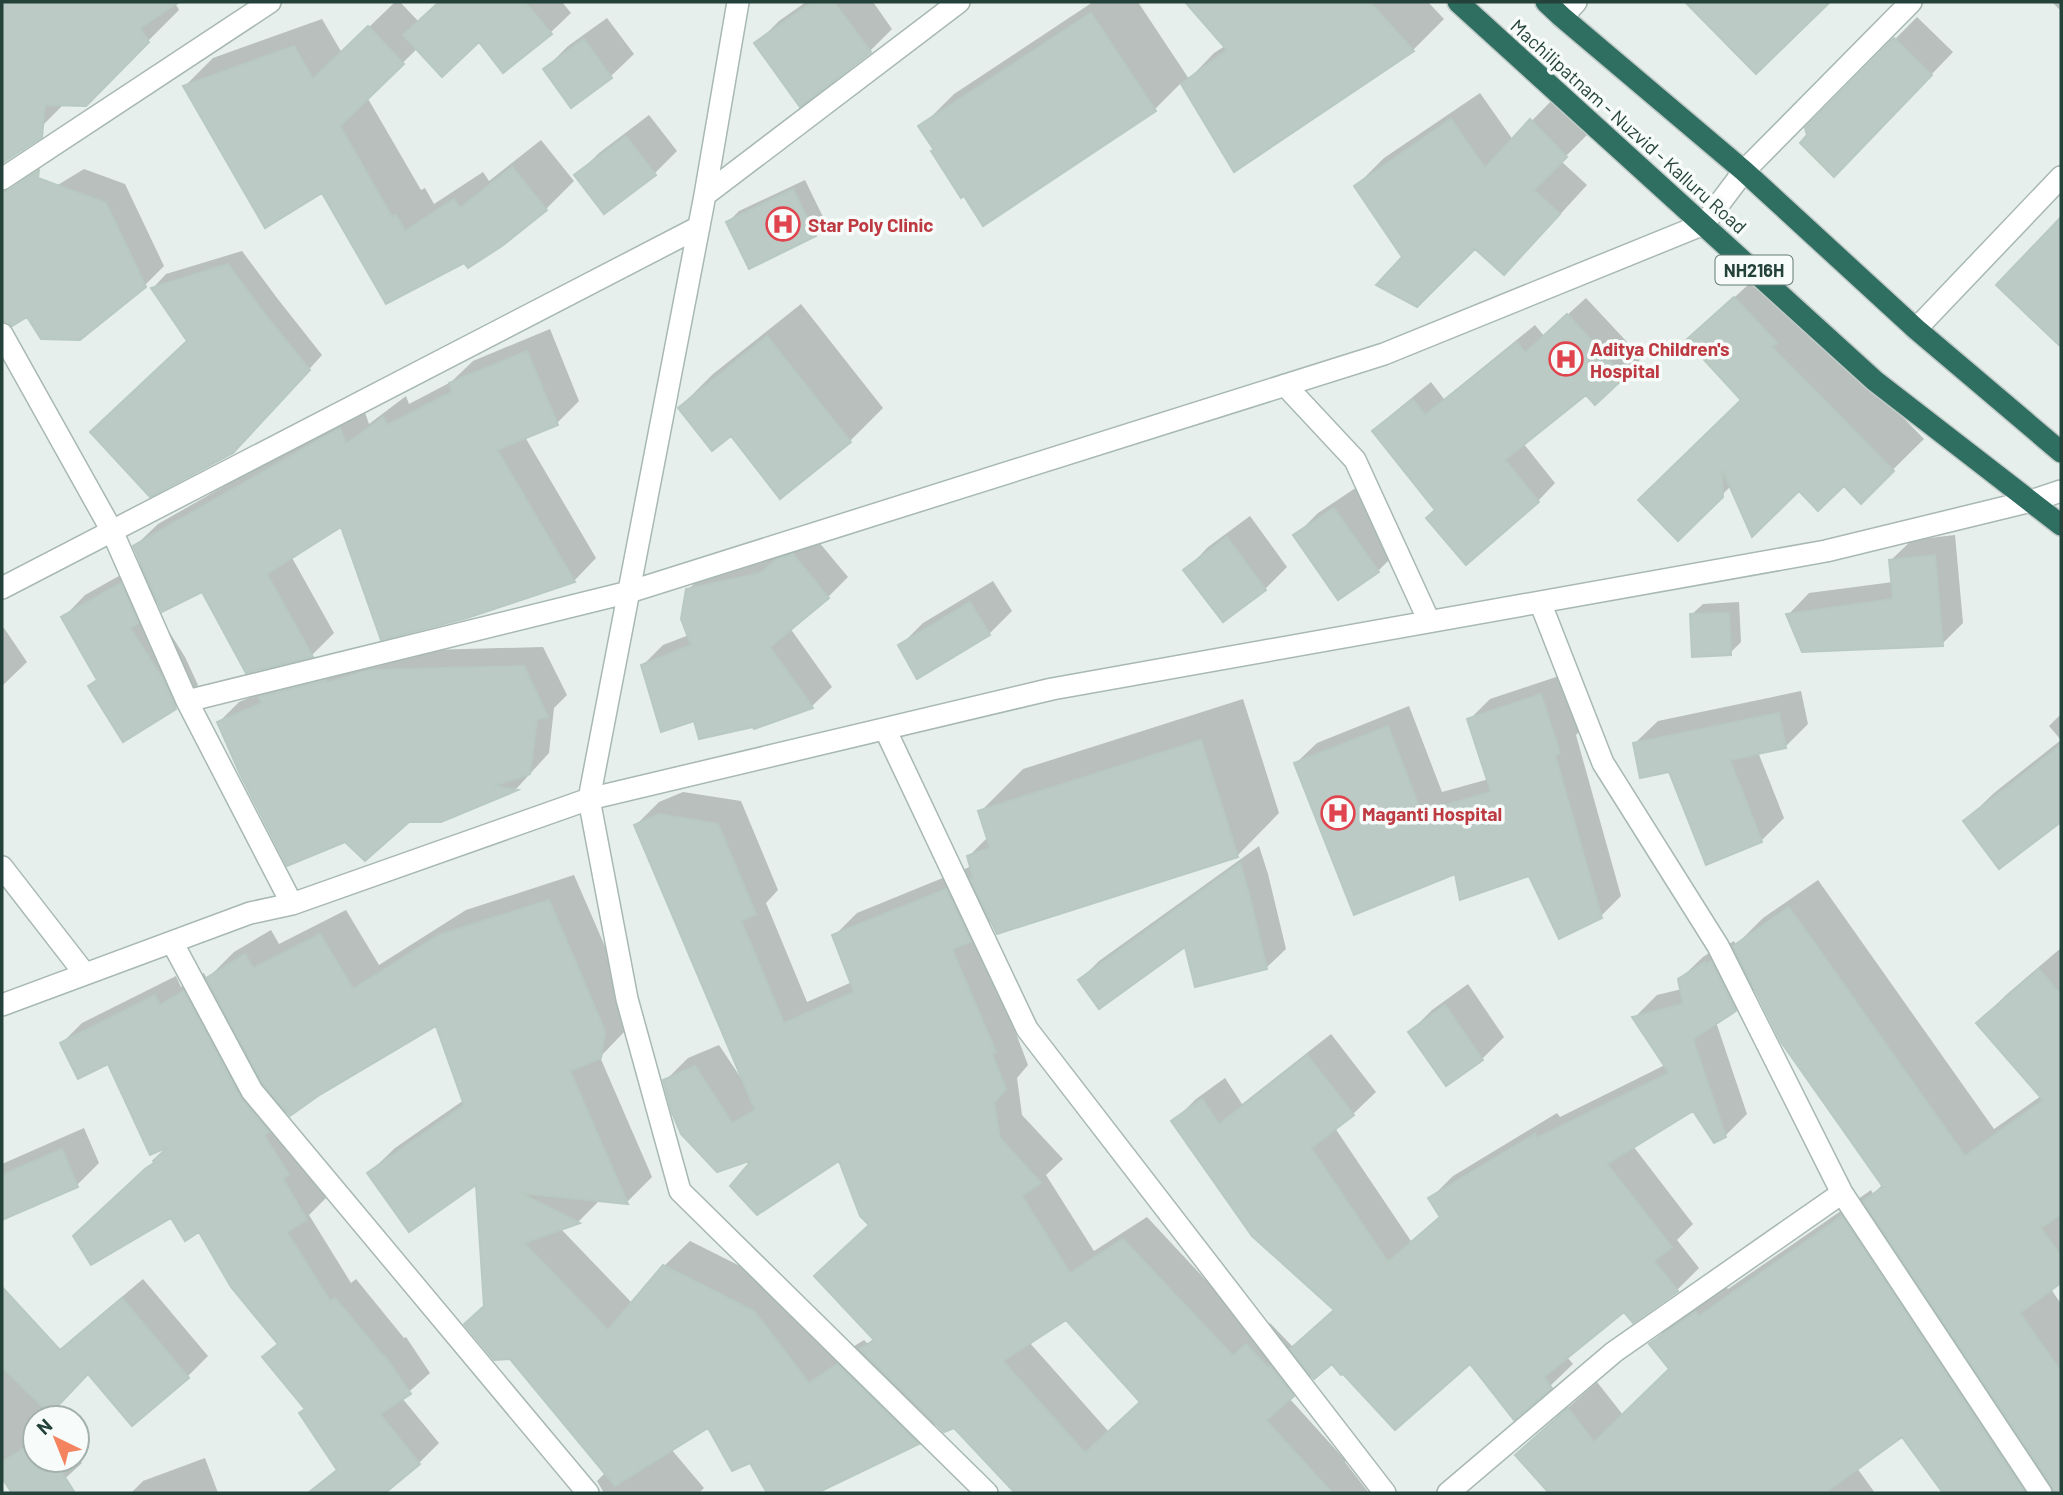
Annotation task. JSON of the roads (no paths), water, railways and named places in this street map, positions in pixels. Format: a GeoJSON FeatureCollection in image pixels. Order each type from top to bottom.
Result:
{"type":"FeatureCollection","features":[{"type":"Feature","properties":{"kind":"highway","name":"Machilipatnam - Nuzvid - Kalluru Road"},"geometry":{"type":"LineString","coordinates":[[1458,2],[1875,380],[2061,525]]}},
{"type":"Feature","properties":{"kind":"highway","name":"Machilipatnam - Nuzvid - Kalluru Road"},"geometry":{"type":"LineString","coordinates":[[1546,2],[1569,9],[1916,329],[2061,453]]}},
{"type":"Feature","properties":{"kind":"street"},"geometry":{"type":"LineString","coordinates":[[2,179],[270,2]]}},
{"type":"Feature","properties":{"kind":"street"},"geometry":{"type":"LineString","coordinates":[[738,2],[705,195],[589,799],[627,999],[680,1191],[987,1493]]}},
{"type":"Feature","properties":{"kind":"street"},"geometry":{"type":"LineString","coordinates":[[705,195],[959,2]]}},
{"type":"Feature","properties":{"kind":"street"},"geometry":{"type":"LineString","coordinates":[[187,701],[629,592],[1384,354],[1704,224],[1744,171],[1911,2]]}},
{"type":"Feature","properties":{"kind":"street"},"geometry":{"type":"LineString","coordinates":[[1916,329],[2061,177]]}},
{"type":"Feature","properties":{"kind":"street"},"geometry":{"type":"LineString","coordinates":[[2,588],[699,227]]}},
{"type":"Feature","properties":{"kind":"street"},"geometry":{"type":"LineString","coordinates":[[2,334],[112,531],[187,701],[292,904]]}},
{"type":"Feature","properties":{"kind":"street"},"geometry":{"type":"LineString","coordinates":[[1285,385],[1355,460],[1429,621]]}},
{"type":"Feature","properties":{"kind":"street"},"geometry":{"type":"LineString","coordinates":[[2,1005],[250,913],[292,904],[589,799],[1052,689],[1826,551],[2031,501],[2061,491]]}},
{"type":"Feature","properties":{"kind":"street"},"geometry":{"type":"LineString","coordinates":[[1540,602],[1603,763],[1718,946],[1842,1193],[2041,1493]]}},
{"type":"Feature","properties":{"kind":"street"},"geometry":{"type":"LineString","coordinates":[[885,729],[1027,1029],[1385,1493]]}},
{"type":"Feature","properties":{"kind":"street"},"geometry":{"type":"LineString","coordinates":[[2,867],[85,974]]}},
{"type":"Feature","properties":{"kind":"street"},"geometry":{"type":"LineString","coordinates":[[172,942],[252,1091],[588,1493]]}},
{"type":"Feature","properties":{"kind":"street"},"geometry":{"type":"LineString","coordinates":[[1448,1493],[1614,1352],[1842,1193]]}},
{"type":"Feature","properties":{"kind":"place","name":"Star Poly Clinic"},"geometry":{"type":"Point","coordinates":[783,224]}},
{"type":"Feature","properties":{"kind":"place","name":"Aditya Children's Hospital"},"geometry":{"type":"Point","coordinates":[1566,359]}},
{"type":"Feature","properties":{"kind":"place","name":"Maganti Hospital"},"geometry":{"type":"Point","coordinates":[1338,813]}}]}
